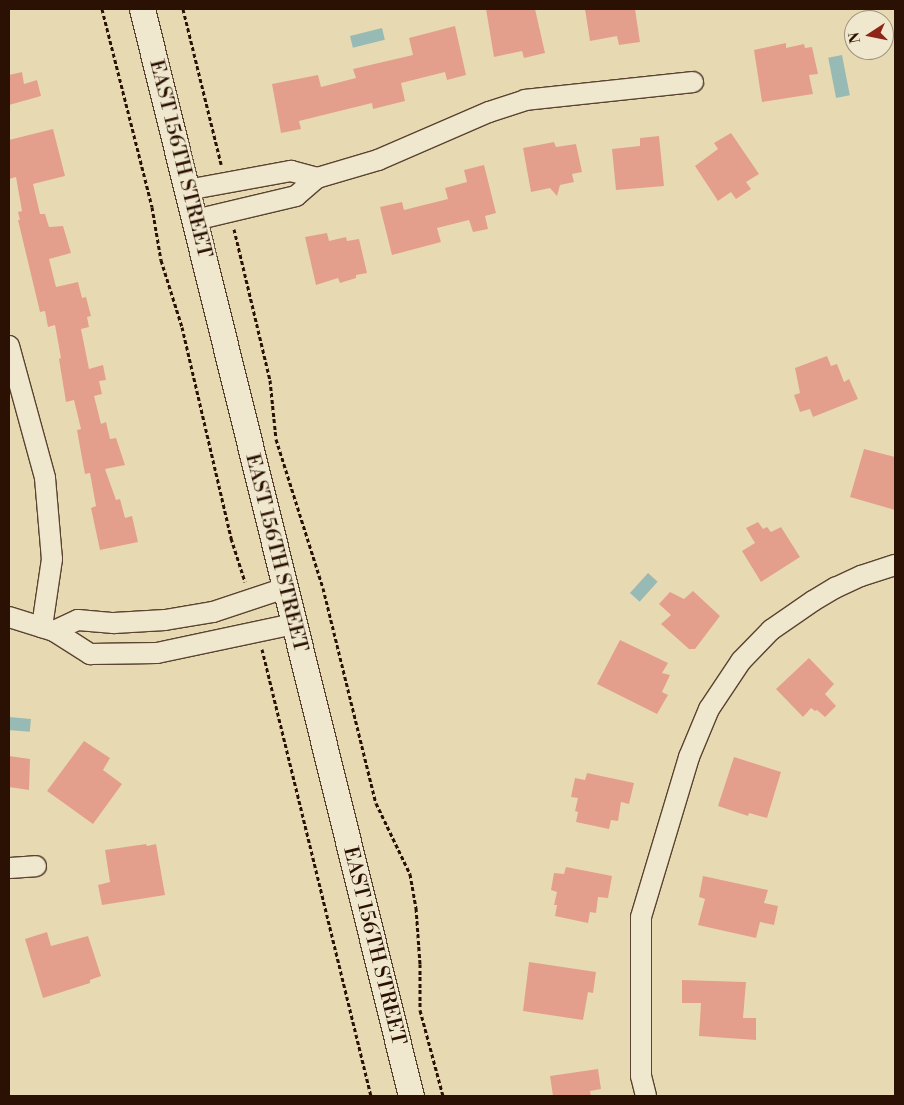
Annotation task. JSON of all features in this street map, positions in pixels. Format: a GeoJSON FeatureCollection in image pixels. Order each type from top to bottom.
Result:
{"type":"FeatureCollection","features":[{"type":"Feature","properties":{"kind":"street","name":"EAST 156TH STREET"},"geometry":{"type":"LineString","coordinates":[[142,9],[411,1096]]}},
{"type":"Feature","properties":{"kind":"street"},"geometry":{"type":"LineString","coordinates":[[195,220],[230,210],[296,196],[317,178],[378,160],[490,112],[525,100],[692,82]]}},
{"type":"Feature","properties":{"kind":"street"},"geometry":{"type":"LineString","coordinates":[[187,190],[291,171],[317,178]]}},
{"type":"Feature","properties":{"kind":"street"},"geometry":{"type":"LineString","coordinates":[[9,346],[45,478],[52,559],[48,629]]}},
{"type":"Feature","properties":{"kind":"street"},"geometry":{"type":"LineString","coordinates":[[646,1096],[641,1076],[642,917],[689,757],[709,710],[741,661],[771,630],[835,588],[861,576],[895,565]]}},
{"type":"Feature","properties":{"kind":"street"},"geometry":{"type":"LineString","coordinates":[[48,629],[78,620],[114,623],[165,620],[213,612],[284,588]]}},
{"type":"Feature","properties":{"kind":"street"},"geometry":{"type":"LineString","coordinates":[[9,617],[48,629],[90,654],[157,653],[293,624]]}},
{"type":"Feature","properties":{"kind":"street"},"geometry":{"type":"LineString","coordinates":[[9,868],[36,866]]}},
{"type":"Feature","properties":{"kind":"path"},"geometry":{"type":"LineString","coordinates":[[102,9],[152,207],[160,260],[182,327],[231,538],[250,600]]}},
{"type":"Feature","properties":{"kind":"path"},"geometry":{"type":"LineString","coordinates":[[183,9],[225,183]]}},
{"type":"Feature","properties":{"kind":"path"},"geometry":{"type":"LineString","coordinates":[[230,210],[270,380],[276,439],[323,588],[376,803],[410,874],[417,918],[420,1010],[443,1096]]}},
{"type":"Feature","properties":{"kind":"path"},"geometry":{"type":"LineString","coordinates":[[259,631],[262,654],[371,1096]]}},
{"type":"Feature","properties":{"kind":"water"},"geometry":{"type":"Polygon","coordinates":[[[382,28],[385,40],[353,48],[350,36],[382,28]]]}},
{"type":"Feature","properties":{"kind":"water"},"geometry":{"type":"Polygon","coordinates":[[[842,55],[850,95],[836,98],[828,58],[842,55]]]}},
{"type":"Feature","properties":{"kind":"water"},"geometry":{"type":"Polygon","coordinates":[[[648,573],[658,582],[640,602],[630,593],[648,573]]]}},
{"type":"Feature","properties":{"kind":"water"},"geometry":{"type":"Polygon","coordinates":[[[9,717],[31,719],[30,732],[9,730],[9,717]]]}},
{"type":"Feature","properties":{"kind":"building"},"geometry":{"type":"Polygon","coordinates":[[[486,9],[535,9],[545,53],[524,58],[522,51],[494,57],[486,9]]]}},
{"type":"Feature","properties":{"kind":"building"},"geometry":{"type":"Polygon","coordinates":[[[585,9],[635,9],[640,42],[619,45],[617,36],[590,41],[585,9]]]}},
{"type":"Feature","properties":{"kind":"building"},"geometry":{"type":"Polygon","coordinates":[[[455,26],[466,75],[447,80],[445,72],[401,83],[405,101],[373,109],[372,103],[299,121],[301,129],[281,133],[272,84],[318,75],[321,87],[356,78],[353,69],[413,55],[409,38],[455,26]]]}},
{"type":"Feature","properties":{"kind":"building"},"geometry":{"type":"Polygon","coordinates":[[[786,43],[786,48],[804,44],[805,48],[812,47],[818,74],[809,75],[813,94],[762,102],[754,50],[786,43]]]}},
{"type":"Feature","properties":{"kind":"building"},"geometry":{"type":"Polygon","coordinates":[[[22,72],[24,84],[37,80],[41,96],[9,105],[9,75],[22,72]]]}},
{"type":"Feature","properties":{"kind":"building"},"geometry":{"type":"Polygon","coordinates":[[[53,129],[65,176],[33,184],[40,214],[45,214],[49,227],[63,226],[71,253],[49,259],[56,287],[78,282],[82,298],[86,297],[91,316],[87,317],[89,327],[81,329],[89,369],[103,365],[106,380],[99,381],[102,394],[94,396],[101,424],[106,422],[110,439],[116,438],[125,465],[105,469],[116,500],[120,499],[125,518],[132,516],[138,542],[100,550],[91,508],[96,506],[90,473],[85,474],[77,430],[81,429],[74,400],[66,402],[55,325],[48,327],[45,311],[40,312],[18,220],[20,220],[18,212],[22,211],[16,177],[9,179],[9,140],[53,129]]]}},
{"type":"Feature","properties":{"kind":"building"},"geometry":{"type":"Polygon","coordinates":[[[731,133],[759,174],[746,182],[751,189],[736,199],[731,192],[718,201],[695,166],[718,149],[714,143],[731,133]]]}},
{"type":"Feature","properties":{"kind":"building"},"geometry":{"type":"Polygon","coordinates":[[[659,136],[664,186],[616,190],[612,149],[640,146],[640,138],[659,136]]]}},
{"type":"Feature","properties":{"kind":"building"},"geometry":{"type":"Polygon","coordinates":[[[554,142],[556,147],[576,144],[582,172],[572,174],[574,182],[560,185],[557,196],[550,188],[531,192],[523,148],[554,142]]]}},
{"type":"Feature","properties":{"kind":"building"},"geometry":{"type":"Polygon","coordinates":[[[484,165],[496,213],[485,216],[488,229],[473,232],[469,220],[437,228],[441,242],[392,255],[380,207],[402,202],[404,210],[448,199],[445,188],[467,182],[464,170],[484,165]]]}},
{"type":"Feature","properties":{"kind":"building"},"geometry":{"type":"Polygon","coordinates":[[[327,233],[329,241],[346,237],[347,241],[359,239],[367,273],[356,275],[356,278],[340,283],[338,278],[316,285],[305,237],[327,233]]]}},
{"type":"Feature","properties":{"kind":"building"},"geometry":{"type":"Polygon","coordinates":[[[827,356],[831,366],[837,364],[844,382],[849,379],[858,399],[813,417],[810,409],[800,412],[794,395],[800,393],[795,368],[827,356]]]}},
{"type":"Feature","properties":{"kind":"building"},"geometry":{"type":"Polygon","coordinates":[[[864,449],[895,457],[895,510],[850,497],[864,449]]]}},
{"type":"Feature","properties":{"kind":"building"},"geometry":{"type":"Polygon","coordinates":[[[758,522],[763,529],[767,527],[771,532],[781,527],[800,557],[761,582],[742,551],[755,543],[746,528],[758,522]]]}},
{"type":"Feature","properties":{"kind":"building"},"geometry":{"type":"Polygon","coordinates":[[[693,591],[720,616],[695,649],[689,649],[661,624],[671,615],[659,604],[670,592],[684,599],[693,591]]]}},
{"type":"Feature","properties":{"kind":"building"},"geometry":{"type":"Polygon","coordinates":[[[620,640],[668,663],[662,673],[670,675],[662,692],[668,695],[657,714],[597,684],[620,640]]]}},
{"type":"Feature","properties":{"kind":"building"},"geometry":{"type":"Polygon","coordinates":[[[809,658],[834,684],[825,694],[836,706],[825,717],[817,710],[815,711],[811,708],[803,717],[776,689],[809,658]]]}},
{"type":"Feature","properties":{"kind":"building"},"geometry":{"type":"Polygon","coordinates":[[[84,741],[110,758],[103,770],[122,784],[93,824],[47,791],[84,741]]]}},
{"type":"Feature","properties":{"kind":"building"},"geometry":{"type":"Polygon","coordinates":[[[9,756],[30,759],[29,790],[9,787],[9,756]]]}},
{"type":"Feature","properties":{"kind":"building"},"geometry":{"type":"Polygon","coordinates":[[[734,757],[781,772],[767,818],[749,813],[748,816],[718,806],[734,757]]]}},
{"type":"Feature","properties":{"kind":"building"},"geometry":{"type":"Polygon","coordinates":[[[587,773],[634,783],[629,804],[621,802],[618,821],[611,820],[609,829],[576,822],[578,812],[575,811],[578,798],[571,797],[575,778],[585,780],[587,773]]]}},
{"type":"Feature","properties":{"kind":"building"},"geometry":{"type":"Polygon","coordinates":[[[146,844],[147,846],[156,844],[165,895],[102,905],[98,885],[110,882],[105,850],[146,844]]]}},
{"type":"Feature","properties":{"kind":"building"},"geometry":{"type":"Polygon","coordinates":[[[566,867],[612,876],[608,898],[598,897],[596,913],[590,912],[588,923],[555,916],[557,905],[554,905],[557,892],[551,890],[554,873],[564,874],[566,867]]]}},
{"type":"Feature","properties":{"kind":"building"},"geometry":{"type":"Polygon","coordinates":[[[703,876],[768,890],[764,903],[778,906],[774,925],[760,922],[756,938],[698,925],[705,899],[699,897],[703,876]]]}},
{"type":"Feature","properties":{"kind":"building"},"geometry":{"type":"Polygon","coordinates":[[[47,932],[51,946],[88,936],[101,976],[90,980],[90,983],[43,998],[25,939],[47,932]]]}},
{"type":"Feature","properties":{"kind":"building"},"geometry":{"type":"Polygon","coordinates":[[[529,962],[596,972],[593,993],[588,992],[583,1020],[523,1011],[529,962]]]}},
{"type":"Feature","properties":{"kind":"building"},"geometry":{"type":"Polygon","coordinates":[[[682,980],[746,982],[743,1018],[756,1018],[756,1040],[699,1036],[701,1003],[682,1003],[682,980]]]}},
{"type":"Feature","properties":{"kind":"building"},"geometry":{"type":"Polygon","coordinates":[[[598,1069],[601,1089],[590,1091],[591,1096],[553,1096],[550,1076],[598,1069]]]}}]}
